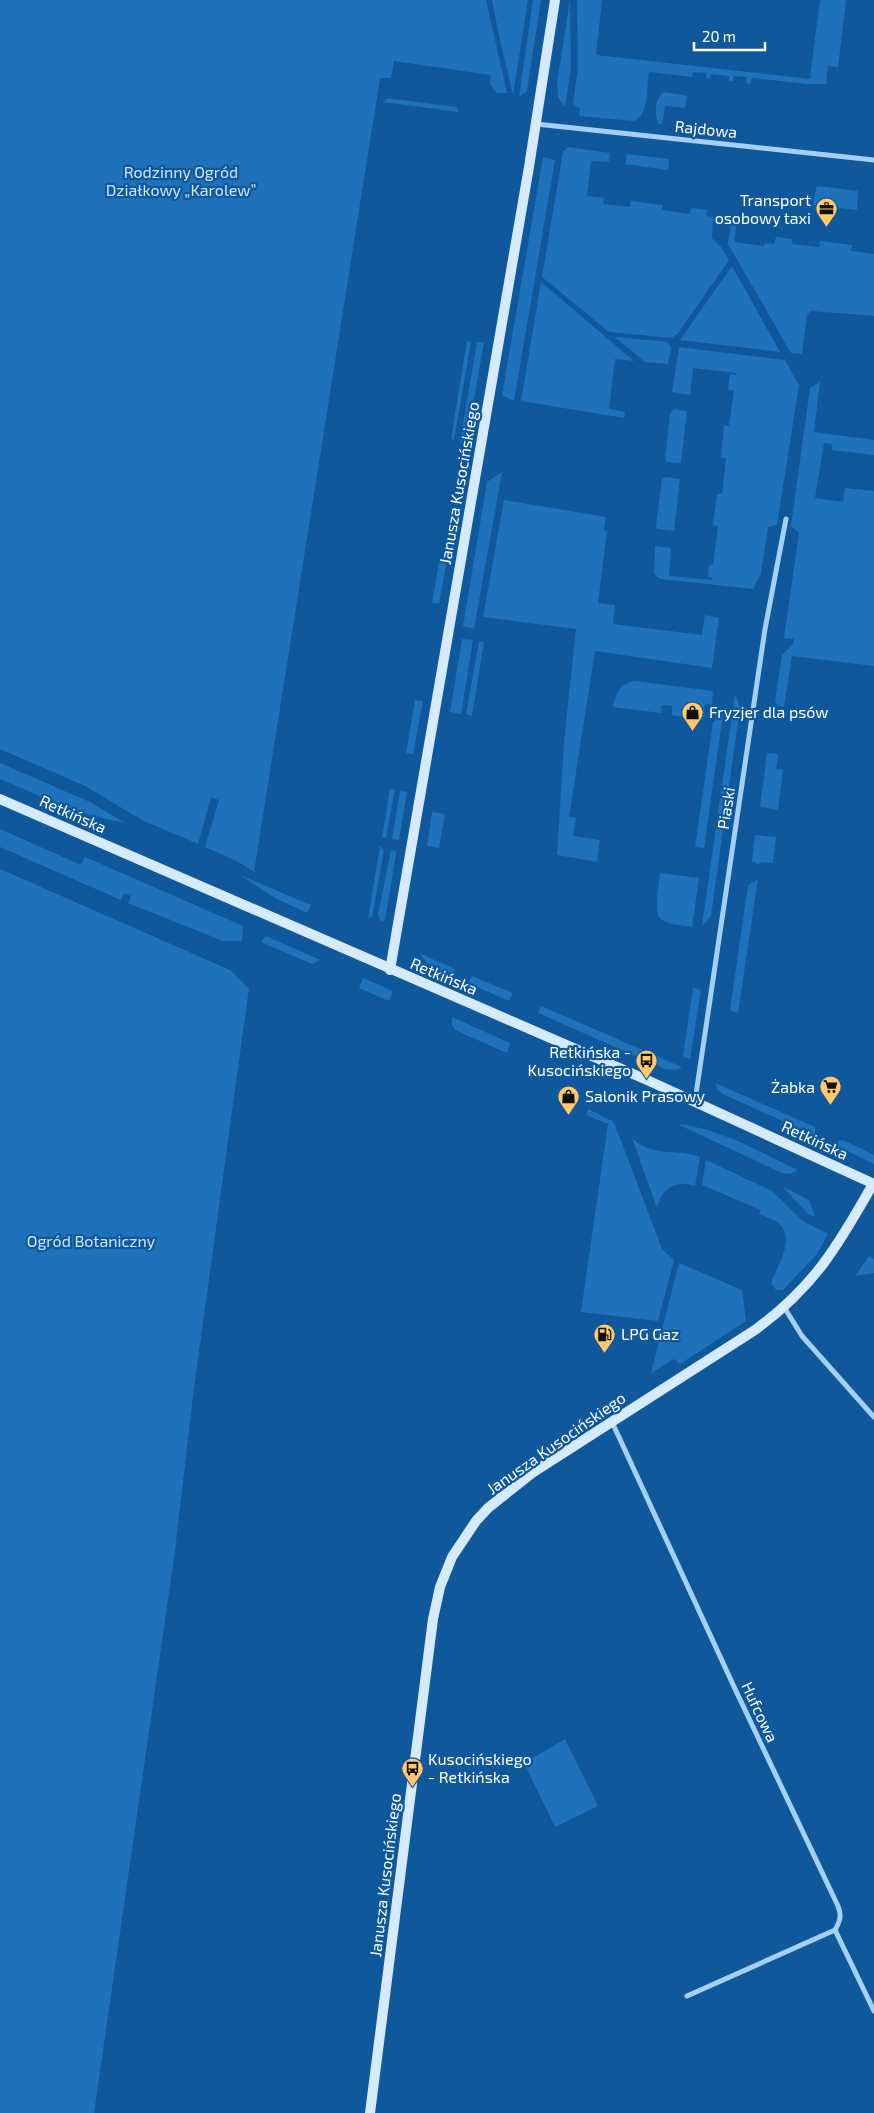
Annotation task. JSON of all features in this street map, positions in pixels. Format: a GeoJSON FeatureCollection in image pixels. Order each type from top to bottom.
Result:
{"type":"FeatureCollection","features":[{"type":"Feature","properties":{"kind":"street","name":"Janusza Kusocińskiego"},"geometry":{"type":"LineString","coordinates":[[390,970],[536,124],[555,0]]}},
{"type":"Feature","properties":{"kind":"street","name":"Rajdowa"},"geometry":{"type":"LineString","coordinates":[[536,124],[874,160]]}},
{"type":"Feature","properties":{"kind":"street","name":"Piaski"},"geometry":{"type":"LineString","coordinates":[[695,1102],[765,629],[786,519]]}},
{"type":"Feature","properties":{"kind":"street","name":"Retkińska"},"geometry":{"type":"LineString","coordinates":[[0,799],[695,1102],[873,1184]]}},
{"type":"Feature","properties":{"kind":"street","name":"Janusza Kusocińskiego"},"geometry":{"type":"LineString","coordinates":[[370,2113],[433,1619],[440,1587],[452,1557],[463,1539],[488,1508],[532,1473],[755,1330],[784,1307],[830,1258],[873,1184]]}},
{"type":"Feature","properties":{"kind":"street"},"geometry":{"type":"LineString","coordinates":[[784,1307],[802,1336],[874,1417]]}},
{"type":"Feature","properties":{"kind":"street","name":"Hufcowa"},"geometry":{"type":"LineString","coordinates":[[612,1422],[838,1906],[841,1914],[840,1922],[835,1930]]}},
{"type":"Feature","properties":{"kind":"street"},"geometry":{"type":"LineString","coordinates":[[687,1996],[835,1930],[874,2011]]}},
{"type":"Feature","properties":{"kind":"green space","name":"Rodzinny Ogród Działkowy „Karolew”"},"geometry":{"type":"Polygon","coordinates":[[[0,0],[486,0],[507,93],[497,93],[490,84],[491,75],[394,61],[391,78],[380,78],[254,872],[237,861],[205,847],[219,800],[211,797],[198,844],[142,820],[85,786],[0,749],[0,0]]]}},
{"type":"Feature","properties":{"kind":"green space"},"geometry":{"type":"Polygon","coordinates":[[[492,0],[528,0],[513,95],[499,36],[492,0]]]}},
{"type":"Feature","properties":{"kind":"green space"},"geometry":{"type":"Polygon","coordinates":[[[533,0],[541,0],[527,91],[519,97],[533,0]]]}},
{"type":"Feature","properties":{"kind":"green space"},"geometry":{"type":"Polygon","coordinates":[[[570,0],[571,68],[565,107],[558,97],[557,83],[570,0]]]}},
{"type":"Feature","properties":{"kind":"green space"},"geometry":{"type":"Polygon","coordinates":[[[577,0],[602,0],[596,55],[810,79],[820,0],[846,0],[838,67],[828,66],[826,84],[807,84],[752,78],[750,84],[746,83],[747,77],[734,76],[733,81],[729,81],[729,76],[711,74],[710,79],[706,78],[706,73],[693,72],[692,77],[649,72],[645,107],[639,118],[634,121],[579,116],[580,108],[576,107],[573,103],[578,69],[577,0]]]}},
{"type":"Feature","properties":{"kind":"green space"},"geometry":{"type":"Polygon","coordinates":[[[663,92],[687,97],[685,108],[665,106],[662,124],[658,124],[656,107],[658,99],[663,92]]]}},
{"type":"Feature","properties":{"kind":"green space"},"geometry":{"type":"Polygon","coordinates":[[[387,98],[456,107],[459,112],[383,102],[387,98]]]}},
{"type":"Feature","properties":{"kind":"green space"},"geometry":{"type":"Polygon","coordinates":[[[568,147],[610,153],[609,162],[591,161],[587,196],[604,198],[603,204],[630,207],[631,201],[663,205],[662,210],[690,214],[691,208],[707,210],[706,216],[713,217],[712,238],[722,248],[729,260],[679,332],[672,338],[609,332],[542,277],[563,152],[568,147]]]}},
{"type":"Feature","properties":{"kind":"green space"},"geometry":{"type":"Polygon","coordinates":[[[627,154],[669,159],[668,170],[625,164],[627,154]]]}},
{"type":"Feature","properties":{"kind":"green space"},"geometry":{"type":"Polygon","coordinates":[[[543,157],[555,160],[514,401],[502,395],[543,157]]]}},
{"type":"Feature","properties":{"kind":"green space"},"geometry":{"type":"Polygon","coordinates":[[[818,186],[858,191],[857,210],[813,205],[818,186]]]}},
{"type":"Feature","properties":{"kind":"green space"},"geometry":{"type":"Polygon","coordinates":[[[732,218],[737,219],[734,242],[764,246],[765,243],[774,244],[776,237],[792,239],[792,244],[819,247],[820,241],[852,245],[851,251],[874,254],[874,316],[811,311],[807,315],[802,354],[791,353],[728,244],[732,218]]]}},
{"type":"Feature","properties":{"kind":"green space"},"geometry":{"type":"Polygon","coordinates":[[[732,266],[780,352],[680,340],[732,266]]]}},
{"type":"Feature","properties":{"kind":"green space"},"geometry":{"type":"Polygon","coordinates":[[[541,282],[634,361],[615,359],[609,409],[625,412],[624,418],[521,401],[541,282]]]}},
{"type":"Feature","properties":{"kind":"green space"},"geometry":{"type":"Polygon","coordinates":[[[615,337],[668,342],[671,348],[668,364],[645,362],[615,337]]]}},
{"type":"Feature","properties":{"kind":"green space"},"geometry":{"type":"Polygon","coordinates":[[[467,341],[471,342],[454,440],[451,439],[467,341]]]}},
{"type":"Feature","properties":{"kind":"green space"},"geometry":{"type":"Polygon","coordinates":[[[477,342],[484,343],[466,443],[460,442],[477,342]]]}},
{"type":"Feature","properties":{"kind":"green space"},"geometry":{"type":"Polygon","coordinates":[[[679,347],[785,360],[799,385],[777,525],[768,527],[761,573],[753,589],[660,579],[654,574],[655,546],[671,548],[669,576],[712,580],[712,577],[708,577],[709,565],[713,565],[718,526],[713,525],[717,494],[722,494],[726,458],[721,457],[724,426],[729,426],[734,390],[728,390],[730,374],[736,375],[737,373],[693,368],[690,395],[672,392],[679,347]]]}},
{"type":"Feature","properties":{"kind":"green space"},"geometry":{"type":"Polygon","coordinates":[[[820,382],[814,432],[874,440],[874,455],[832,450],[832,444],[824,443],[815,498],[843,502],[845,488],[874,491],[874,666],[792,656],[784,707],[777,705],[775,701],[782,655],[793,644],[794,639],[784,638],[799,533],[791,526],[810,388],[820,382]]]}},
{"type":"Feature","properties":{"kind":"green space"},"geometry":{"type":"Polygon","coordinates":[[[674,409],[687,411],[681,463],[666,462],[665,459],[670,414],[674,409]]]}},
{"type":"Feature","properties":{"kind":"green space"},"geometry":{"type":"Polygon","coordinates":[[[502,472],[474,629],[463,626],[487,482],[502,472]]]}},
{"type":"Feature","properties":{"kind":"green space"},"geometry":{"type":"Polygon","coordinates":[[[665,477],[680,479],[674,531],[657,529],[656,527],[662,479],[665,477]]]}},
{"type":"Feature","properties":{"kind":"green space"},"geometry":{"type":"Polygon","coordinates":[[[504,500],[606,517],[604,531],[607,531],[598,603],[615,605],[613,624],[702,635],[705,615],[719,618],[712,668],[595,651],[569,817],[576,818],[573,836],[600,840],[597,862],[557,855],[564,742],[576,629],[483,617],[504,500]]]}},
{"type":"Feature","properties":{"kind":"green space"},"geometry":{"type":"Polygon","coordinates":[[[440,557],[447,559],[439,604],[432,603],[440,557]]]}},
{"type":"Feature","properties":{"kind":"green space"},"geometry":{"type":"Polygon","coordinates":[[[462,639],[473,640],[461,714],[450,712],[462,639]]]}},
{"type":"Feature","properties":{"kind":"green space"},"geometry":{"type":"Polygon","coordinates":[[[479,641],[484,642],[472,716],[466,714],[479,641]]]}},
{"type":"Feature","properties":{"kind":"green space"},"geometry":{"type":"Polygon","coordinates":[[[634,681],[713,691],[712,705],[705,704],[703,720],[672,715],[672,706],[662,705],[661,713],[613,707],[619,690],[625,684],[634,681]]]}},
{"type":"Feature","properties":{"kind":"green space"},"geometry":{"type":"Polygon","coordinates":[[[735,694],[740,707],[711,916],[702,926],[735,694]]]}},
{"type":"Feature","properties":{"kind":"green space"},"geometry":{"type":"Polygon","coordinates":[[[415,700],[423,701],[413,754],[406,753],[415,700]]]}},
{"type":"Feature","properties":{"kind":"green space"},"geometry":{"type":"Polygon","coordinates":[[[716,713],[723,714],[704,848],[695,847],[713,722],[715,722],[716,713]]]}},
{"type":"Feature","properties":{"kind":"green space"},"geometry":{"type":"Polygon","coordinates":[[[767,753],[778,754],[776,769],[783,770],[778,810],[760,807],[767,753]]]}},
{"type":"Feature","properties":{"kind":"green space"},"geometry":{"type":"Polygon","coordinates":[[[0,763],[90,802],[125,823],[92,816],[58,804],[0,779],[0,763]]]}},
{"type":"Feature","properties":{"kind":"green space"},"geometry":{"type":"Polygon","coordinates":[[[390,789],[395,789],[386,838],[382,837],[390,789]]]}},
{"type":"Feature","properties":{"kind":"green space"},"geometry":{"type":"Polygon","coordinates":[[[400,791],[407,792],[399,840],[392,839],[400,791]]]}},
{"type":"Feature","properties":{"kind":"green space"},"geometry":{"type":"Polygon","coordinates":[[[432,812],[445,814],[439,848],[427,846],[432,812]]]}},
{"type":"Feature","properties":{"kind":"green space"},"geometry":{"type":"Polygon","coordinates":[[[0,829],[81,865],[85,857],[243,926],[242,941],[223,941],[128,903],[131,896],[124,893],[121,900],[0,847],[0,829]]]}},
{"type":"Feature","properties":{"kind":"green space"},"geometry":{"type":"Polygon","coordinates":[[[755,835],[776,837],[773,863],[760,862],[759,865],[752,861],[755,835]]]}},
{"type":"Feature","properties":{"kind":"green space"},"geometry":{"type":"Polygon","coordinates":[[[380,846],[384,850],[373,916],[368,918],[380,846]]]}},
{"type":"Feature","properties":{"kind":"green space"},"geometry":{"type":"Polygon","coordinates":[[[391,850],[396,851],[396,854],[385,920],[381,922],[378,915],[391,850]]]}},
{"type":"Feature","properties":{"kind":"green space","name":"Ogród Botaniczny"},"geometry":{"type":"Polygon","coordinates":[[[0,869],[230,970],[249,988],[194,1388],[174,1558],[94,2113],[0,2113],[0,869]]]}},
{"type":"Feature","properties":{"kind":"green space"},"geometry":{"type":"Polygon","coordinates":[[[660,873],[699,878],[692,927],[661,919],[657,910],[660,873]]]}},
{"type":"Feature","properties":{"kind":"green space"},"geometry":{"type":"Polygon","coordinates":[[[240,875],[311,905],[307,913],[275,898],[240,875]]]}},
{"type":"Feature","properties":{"kind":"green space"},"geometry":{"type":"Polygon","coordinates":[[[758,879],[738,1013],[730,1010],[748,885],[758,879]]]}},
{"type":"Feature","properties":{"kind":"green space"},"geometry":{"type":"Polygon","coordinates":[[[266,936],[320,960],[312,964],[261,942],[266,936]]]}},
{"type":"Feature","properties":{"kind":"green space"},"geometry":{"type":"Polygon","coordinates":[[[419,953],[455,969],[454,977],[429,965],[419,953]]]}},
{"type":"Feature","properties":{"kind":"green space"},"geometry":{"type":"Polygon","coordinates":[[[472,976],[513,993],[509,1001],[468,983],[472,976]]]}},
{"type":"Feature","properties":{"kind":"green space"},"geometry":{"type":"Polygon","coordinates":[[[363,978],[393,991],[389,1001],[359,988],[363,978]]]}},
{"type":"Feature","properties":{"kind":"green space"},"geometry":{"type":"Polygon","coordinates":[[[693,988],[701,990],[690,1059],[683,1056],[693,988]]]}},
{"type":"Feature","properties":{"kind":"green space"},"geometry":{"type":"Polygon","coordinates":[[[541,1006],[682,1067],[676,1070],[665,1069],[538,1013],[541,1006]]]}},
{"type":"Feature","properties":{"kind":"green space"},"geometry":{"type":"Polygon","coordinates":[[[452,1017],[510,1043],[507,1053],[455,1030],[452,1024],[452,1017]]]}},
{"type":"Feature","properties":{"kind":"green space"},"geometry":{"type":"Polygon","coordinates":[[[715,1083],[815,1127],[815,1136],[723,1094],[718,1090],[715,1083]]]}},
{"type":"Feature","properties":{"kind":"green space"},"geometry":{"type":"Polygon","coordinates":[[[588,1109],[612,1121],[615,1125],[662,1249],[674,1260],[658,1321],[581,1312],[608,1124],[586,1115],[588,1109]]]}},
{"type":"Feature","properties":{"kind":"green space"},"geometry":{"type":"Polygon","coordinates":[[[677,1124],[709,1130],[798,1170],[790,1174],[782,1173],[677,1124]]]}},
{"type":"Feature","properties":{"kind":"green space"},"geometry":{"type":"Polygon","coordinates":[[[632,1138],[648,1148],[700,1157],[695,1186],[682,1184],[670,1187],[662,1195],[657,1208],[632,1138]]]}},
{"type":"Feature","properties":{"kind":"green space"},"geometry":{"type":"Polygon","coordinates":[[[843,1140],[874,1155],[874,1164],[835,1145],[838,1141],[843,1140]]]}},
{"type":"Feature","properties":{"kind":"green space"},"geometry":{"type":"Polygon","coordinates":[[[706,1160],[772,1191],[803,1221],[828,1234],[817,1254],[783,1290],[776,1290],[771,1283],[786,1244],[786,1236],[783,1229],[778,1223],[759,1214],[761,1210],[702,1185],[706,1160]]]}},
{"type":"Feature","properties":{"kind":"green space"},"geometry":{"type":"Polygon","coordinates":[[[782,1186],[809,1200],[815,1217],[808,1214],[782,1186]]]}},
{"type":"Feature","properties":{"kind":"green space"},"geometry":{"type":"Polygon","coordinates":[[[869,1256],[874,1259],[874,1273],[855,1276],[869,1256]]]}},
{"type":"Feature","properties":{"kind":"green space"},"geometry":{"type":"Polygon","coordinates":[[[679,1263],[742,1290],[746,1321],[680,1364],[674,1359],[651,1373],[679,1263]]]}},
{"type":"Feature","properties":{"kind":"green space"},"geometry":{"type":"Polygon","coordinates":[[[565,1739],[598,1806],[555,1827],[524,1763],[565,1739]]]}},
{"type":"Feature","properties":{"kind":"place","name":"Transport osobowy taxi"},"geometry":{"type":"Point","coordinates":[827,228]}},
{"type":"Feature","properties":{"kind":"place","name":"Fryzjer dla psów"},"geometry":{"type":"Point","coordinates":[693,731]}},
{"type":"Feature","properties":{"kind":"place","name":"Retkińska - Kusocińskiego"},"geometry":{"type":"Point","coordinates":[647,1080]}},
{"type":"Feature","properties":{"kind":"place","name":"Żabka"},"geometry":{"type":"Point","coordinates":[831,1106]}},
{"type":"Feature","properties":{"kind":"place","name":"Salonik Prasowy"},"geometry":{"type":"Point","coordinates":[569,1115]}},
{"type":"Feature","properties":{"kind":"place","name":"LPG Gaz"},"geometry":{"type":"Point","coordinates":[605,1353]}},
{"type":"Feature","properties":{"kind":"place","name":"Kusocińskiego - Retkińska"},"geometry":{"type":"Point","coordinates":[412,1787]}}]}
